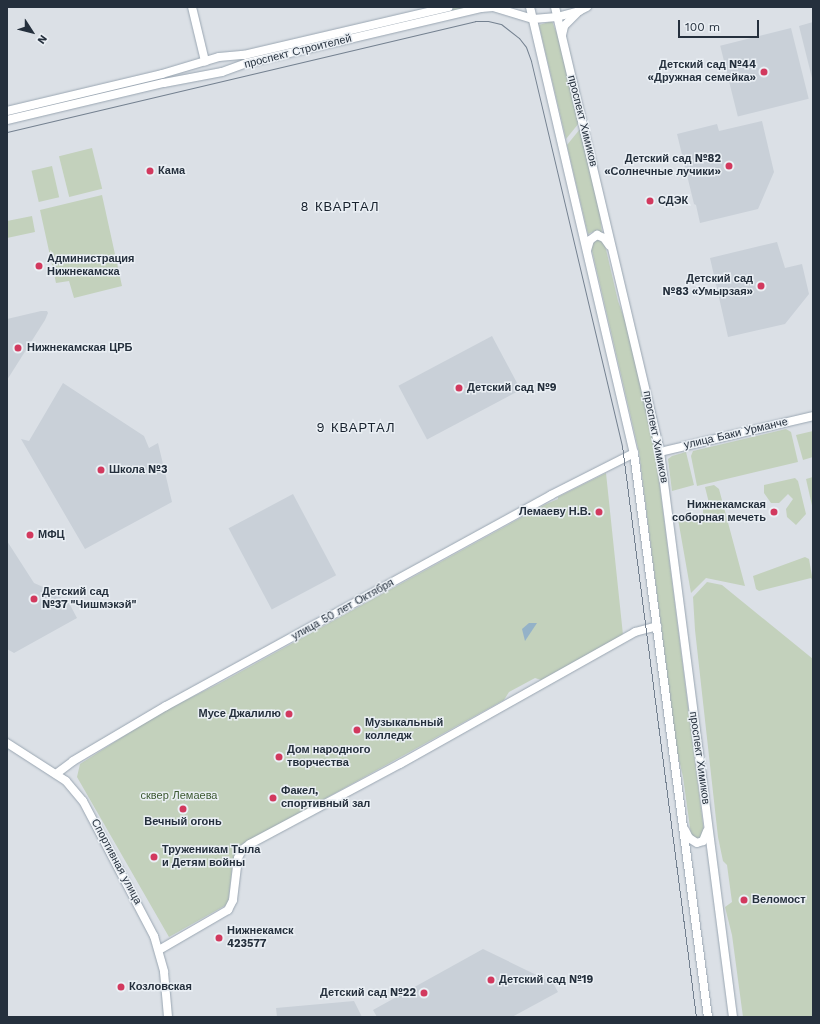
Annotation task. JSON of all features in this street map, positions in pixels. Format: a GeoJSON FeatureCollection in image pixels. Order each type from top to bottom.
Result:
{"type":"FeatureCollection","features":[{"type":"Feature","properties":{"kind":"main road"},"geometry":{"type":"LineString","coordinates":[[192,7],[205,61]]}},
{"type":"Feature","properties":{"kind":"main road","name":"проспект Строителей"},"geometry":{"type":"LineString","coordinates":[[7,111],[162,74],[219,57],[244,55],[448,7]]}},
{"type":"Feature","properties":{"kind":"main road","name":"проспект Строителей"},"geometry":{"type":"LineString","coordinates":[[7,120],[164,83],[187,80],[222,72],[247,63],[481,8],[493,7],[533,19],[557,17],[579,11],[587,7]]}},
{"type":"Feature","properties":{"kind":"main road"},"geometry":{"type":"LineString","coordinates":[[530,7],[634,453],[708,1017]]}},
{"type":"Feature","properties":{"kind":"main road","name":"проспект Химиков"},"geometry":{"type":"LineString","coordinates":[[555,7],[660,452],[733,1017]]}},
{"type":"Feature","properties":{"kind":"main road"},"geometry":{"type":"LineString","coordinates":[[562,35],[564,26],[579,11]]}},
{"type":"Feature","properties":{"kind":"main road"},"geometry":{"type":"LineString","coordinates":[[219,57],[228,62],[227,67],[222,72]]}},
{"type":"Feature","properties":{"kind":"main road"},"geometry":{"type":"LineString","coordinates":[[183,67],[180,75],[187,80]]}},
{"type":"Feature","properties":{"kind":"main road"},"geometry":{"type":"LineString","coordinates":[[587,252],[590,240],[598,235],[604,238],[612,249]]}},
{"type":"Feature","properties":{"kind":"main road","name":"улица Баки Урманче"},"geometry":{"type":"LineString","coordinates":[[660,452],[813,416]]}},
{"type":"Feature","properties":{"kind":"main road","name":"улица 50 лет Октября"},"geometry":{"type":"LineString","coordinates":[[56,774],[73,761],[166,706],[552,495],[634,453]]}},
{"type":"Feature","properties":{"kind":"main road"},"geometry":{"type":"LineString","coordinates":[[159,950],[228,910],[233,900],[238,858],[242,850],[250,844],[400,764],[635,632],[657,626]]}},
{"type":"Feature","properties":{"kind":"main road","name":"Спортивная улица"},"geometry":{"type":"LineString","coordinates":[[7,743],[72,786],[83,801],[143,913],[159,950],[164,972],[168,1017]]}},
{"type":"Feature","properties":{"kind":"main road"},"geometry":{"type":"LineString","coordinates":[[683,828],[689,838],[697,843],[703,841],[708,826]]}},
{"type":"Feature","properties":{"kind":"shaded area"},"geometry":{"type":"Polygon","coordinates":[[[813,22],[813,82],[799,26],[813,22]]]}},
{"type":"Feature","properties":{"kind":"shaded area","name":"Детский сад №44 «Дружная семейка»"},"geometry":{"type":"Polygon","coordinates":[[[791,28],[809,99],[738,116],[720,46],[791,28]]]}},
{"type":"Feature","properties":{"kind":"shaded area","name":"Детский сад №82 «Солнечные лучики»"},"geometry":{"type":"Polygon","coordinates":[[[762,121],[774,172],[758,209],[700,223],[677,134],[717,124],[719,131],[762,121]]]}},
{"type":"Feature","properties":{"kind":"shaded area","name":"Детский сад №83 «Умырзая»"},"geometry":{"type":"Polygon","coordinates":[[[777,242],[785,268],[802,264],[809,294],[785,324],[728,337],[710,258],[777,242]]]}},
{"type":"Feature","properties":{"kind":"shaded area","name":"Нижнекамская ЦРБ"},"geometry":{"type":"Polygon","coordinates":[[[47,311],[48,313],[45,320],[7,380],[7,319],[47,311]]]}},
{"type":"Feature","properties":{"kind":"shaded area","name":"Детский сад №9"},"geometry":{"type":"Polygon","coordinates":[[[492,336],[521,390],[427,440],[398,386],[492,336]]]}},
{"type":"Feature","properties":{"kind":"shaded area","name":"Школа №3"},"geometry":{"type":"Polygon","coordinates":[[[63,383],[144,436],[149,448],[158,443],[172,502],[85,549],[21,439],[29,441],[63,383]]]}},
{"type":"Feature","properties":{"kind":"shaded area"},"geometry":{"type":"Polygon","coordinates":[[[293,494],[336,575],[272,610],[229,528],[293,494]]]}},
{"type":"Feature","properties":{"kind":"shaded area","name":"Детский сад №37 \"Чишмэкэй\""},"geometry":{"type":"Polygon","coordinates":[[[7,541],[34,583],[59,594],[65,605],[69,603],[77,618],[14,653],[7,649],[7,541]]]}},
{"type":"Feature","properties":{"kind":"shaded area","name":"Детский сад №19"},"geometry":{"type":"Polygon","coordinates":[[[483,949],[553,983],[558,992],[512,1017],[377,1017],[373,1010],[483,949]]]}},
{"type":"Feature","properties":{"kind":"shaded area"},"geometry":{"type":"Polygon","coordinates":[[[354,1001],[362,1017],[277,1017],[276,1008],[354,1001]]]}},
{"type":"Feature","properties":{"kind":"green space"},"geometry":{"type":"Polygon","coordinates":[[[459,7],[469,7],[240,62],[240,59],[459,7]]]}},
{"type":"Feature","properties":{"kind":"green space"},"geometry":{"type":"Polygon","coordinates":[[[552,21],[557,34],[579,123],[566,139],[539,25],[552,21]]]}},
{"type":"Feature","properties":{"kind":"green space"},"geometry":{"type":"Polygon","coordinates":[[[580,129],[599,205],[602,232],[595,231],[588,234],[567,145],[580,129]]]}},
{"type":"Feature","properties":{"kind":"green space"},"geometry":{"type":"Polygon","coordinates":[[[92,148],[102,189],[69,197],[59,156],[92,148]]]}},
{"type":"Feature","properties":{"kind":"green space"},"geometry":{"type":"Polygon","coordinates":[[[52,166],[59,197],[39,202],[32,171],[52,166]]]}},
{"type":"Feature","properties":{"kind":"green space"},"geometry":{"type":"Polygon","coordinates":[[[102,195],[122,286],[74,298],[69,281],[56,283],[40,210],[102,195]]]}},
{"type":"Feature","properties":{"kind":"green space"},"geometry":{"type":"Polygon","coordinates":[[[32,216],[35,232],[7,238],[7,221],[32,216]]]}},
{"type":"Feature","properties":{"kind":"green space"},"geometry":{"type":"Polygon","coordinates":[[[601,239],[605,245],[618,301],[626,323],[654,441],[704,832],[701,838],[696,839],[691,835],[683,777],[677,751],[639,452],[591,246],[593,240],[601,239]]]}},
{"type":"Feature","properties":{"kind":"green space"},"geometry":{"type":"Polygon","coordinates":[[[786,429],[791,432],[798,462],[697,486],[691,456],[693,451],[786,429]]]}},
{"type":"Feature","properties":{"kind":"green space"},"geometry":{"type":"Polygon","coordinates":[[[813,431],[813,457],[803,460],[796,435],[813,431]]]}},
{"type":"Feature","properties":{"kind":"green space"},"geometry":{"type":"Polygon","coordinates":[[[686,452],[694,485],[672,491],[668,459],[672,456],[686,452]]]}},
{"type":"Feature","properties":{"kind":"green space","name":"сквер Лемаева"},"geometry":{"type":"Polygon","coordinates":[[[606,473],[623,635],[541,680],[535,678],[509,692],[504,700],[241,845],[233,859],[228,904],[169,937],[77,777],[80,764],[160,713],[220,683],[544,505],[558,499],[558,497],[606,473]]]}},
{"type":"Feature","properties":{"kind":"green space"},"geometry":{"type":"Polygon","coordinates":[[[813,477],[813,510],[806,479],[813,477]]]}},
{"type":"Feature","properties":{"kind":"green space"},"geometry":{"type":"Polygon","coordinates":[[[795,478],[798,481],[806,514],[796,525],[787,517],[786,509],[793,499],[788,494],[779,503],[771,503],[764,493],[764,485],[795,478]]]}},
{"type":"Feature","properties":{"kind":"green space"},"geometry":{"type":"Polygon","coordinates":[[[714,485],[719,489],[745,586],[706,578],[691,593],[678,519],[703,515],[703,509],[710,507],[705,487],[714,485]]]}},
{"type":"Feature","properties":{"kind":"green space"},"geometry":{"type":"Polygon","coordinates":[[[805,557],[809,559],[813,582],[811,578],[759,591],[756,589],[753,576],[805,557]]]}},
{"type":"Feature","properties":{"kind":"green space"},"geometry":{"type":"Polygon","coordinates":[[[707,582],[722,585],[813,659],[813,1017],[743,1017],[732,935],[725,907],[732,902],[727,865],[723,861],[718,837],[695,630],[693,597],[707,582]]]}},
{"type":"Feature","properties":{"kind":"water"},"geometry":{"type":"Polygon","coordinates":[[[529,623],[537,623],[525,641],[522,629],[529,623]]]}},
{"type":"Feature","properties":{"kind":"tram line"},"geometry":{"type":"LineString","coordinates":[[7,132],[475,21],[488,21],[501,24],[519,38],[526,47],[531,61],[622,446],[696,1017]]}},
{"type":"Feature","properties":{"kind":"place","name":"Детский сад №44 «Дружная семейка»"},"geometry":{"type":"Point","coordinates":[764,72]}},
{"type":"Feature","properties":{"kind":"place","name":"Детский сад №82 «Солнечные лучики»"},"geometry":{"type":"Point","coordinates":[729,166]}},
{"type":"Feature","properties":{"kind":"place","name":"Кама"},"geometry":{"type":"Point","coordinates":[150,171]}},
{"type":"Feature","properties":{"kind":"place","name":"СДЭК"},"geometry":{"type":"Point","coordinates":[650,201]}},
{"type":"Feature","properties":{"kind":"place","name":"Администрация Нижнекамска"},"geometry":{"type":"Point","coordinates":[39,266]}},
{"type":"Feature","properties":{"kind":"place","name":"Детский сад №83 «Умырзая»"},"geometry":{"type":"Point","coordinates":[761,286]}},
{"type":"Feature","properties":{"kind":"place","name":"Нижнекамская ЦРБ"},"geometry":{"type":"Point","coordinates":[18,348]}},
{"type":"Feature","properties":{"kind":"place","name":"Детский сад №9"},"geometry":{"type":"Point","coordinates":[459,388]}},
{"type":"Feature","properties":{"kind":"place","name":"Школа №3"},"geometry":{"type":"Point","coordinates":[101,470]}},
{"type":"Feature","properties":{"kind":"place","name":"Лемаеву Н.В."},"geometry":{"type":"Point","coordinates":[599,512]}},
{"type":"Feature","properties":{"kind":"place","name":"Нижнекамская соборная мечеть"},"geometry":{"type":"Point","coordinates":[774,512]}},
{"type":"Feature","properties":{"kind":"place","name":"МФЦ"},"geometry":{"type":"Point","coordinates":[30,535]}},
{"type":"Feature","properties":{"kind":"place","name":"Детский сад №37 \"Чишмэкэй\""},"geometry":{"type":"Point","coordinates":[34,599]}},
{"type":"Feature","properties":{"kind":"place","name":"Мусе Джалилю"},"geometry":{"type":"Point","coordinates":[289,714]}},
{"type":"Feature","properties":{"kind":"place","name":"Музыкальный колледж"},"geometry":{"type":"Point","coordinates":[357,730]}},
{"type":"Feature","properties":{"kind":"place","name":"Дом народного творчества"},"geometry":{"type":"Point","coordinates":[279,757]}},
{"type":"Feature","properties":{"kind":"place","name":"Факел, спортивный зал"},"geometry":{"type":"Point","coordinates":[273,798]}},
{"type":"Feature","properties":{"kind":"place","name":"Вечный огонь"},"geometry":{"type":"Point","coordinates":[183,809]}},
{"type":"Feature","properties":{"kind":"place","name":"Труженикам Тыла и Детям войны"},"geometry":{"type":"Point","coordinates":[154,857]}},
{"type":"Feature","properties":{"kind":"place","name":"Веломост"},"geometry":{"type":"Point","coordinates":[744,900]}},
{"type":"Feature","properties":{"kind":"place","name":"Нижнекамск 423577"},"geometry":{"type":"Point","coordinates":[219,938]}},
{"type":"Feature","properties":{"kind":"place","name":"Детский сад №19"},"geometry":{"type":"Point","coordinates":[491,980]}},
{"type":"Feature","properties":{"kind":"place","name":"Козловская"},"geometry":{"type":"Point","coordinates":[121,987]}},
{"type":"Feature","properties":{"kind":"place","name":"Детский сад №22"},"geometry":{"type":"Point","coordinates":[424,993]}},
{"type":"Feature","properties":{"kind":"district","name":"8 КВАРТАЛ"},"geometry":{"type":"Point","coordinates":[340,207]}},
{"type":"Feature","properties":{"kind":"district","name":"9 КВАРТАЛ"},"geometry":{"type":"Point","coordinates":[356,428]}}]}
